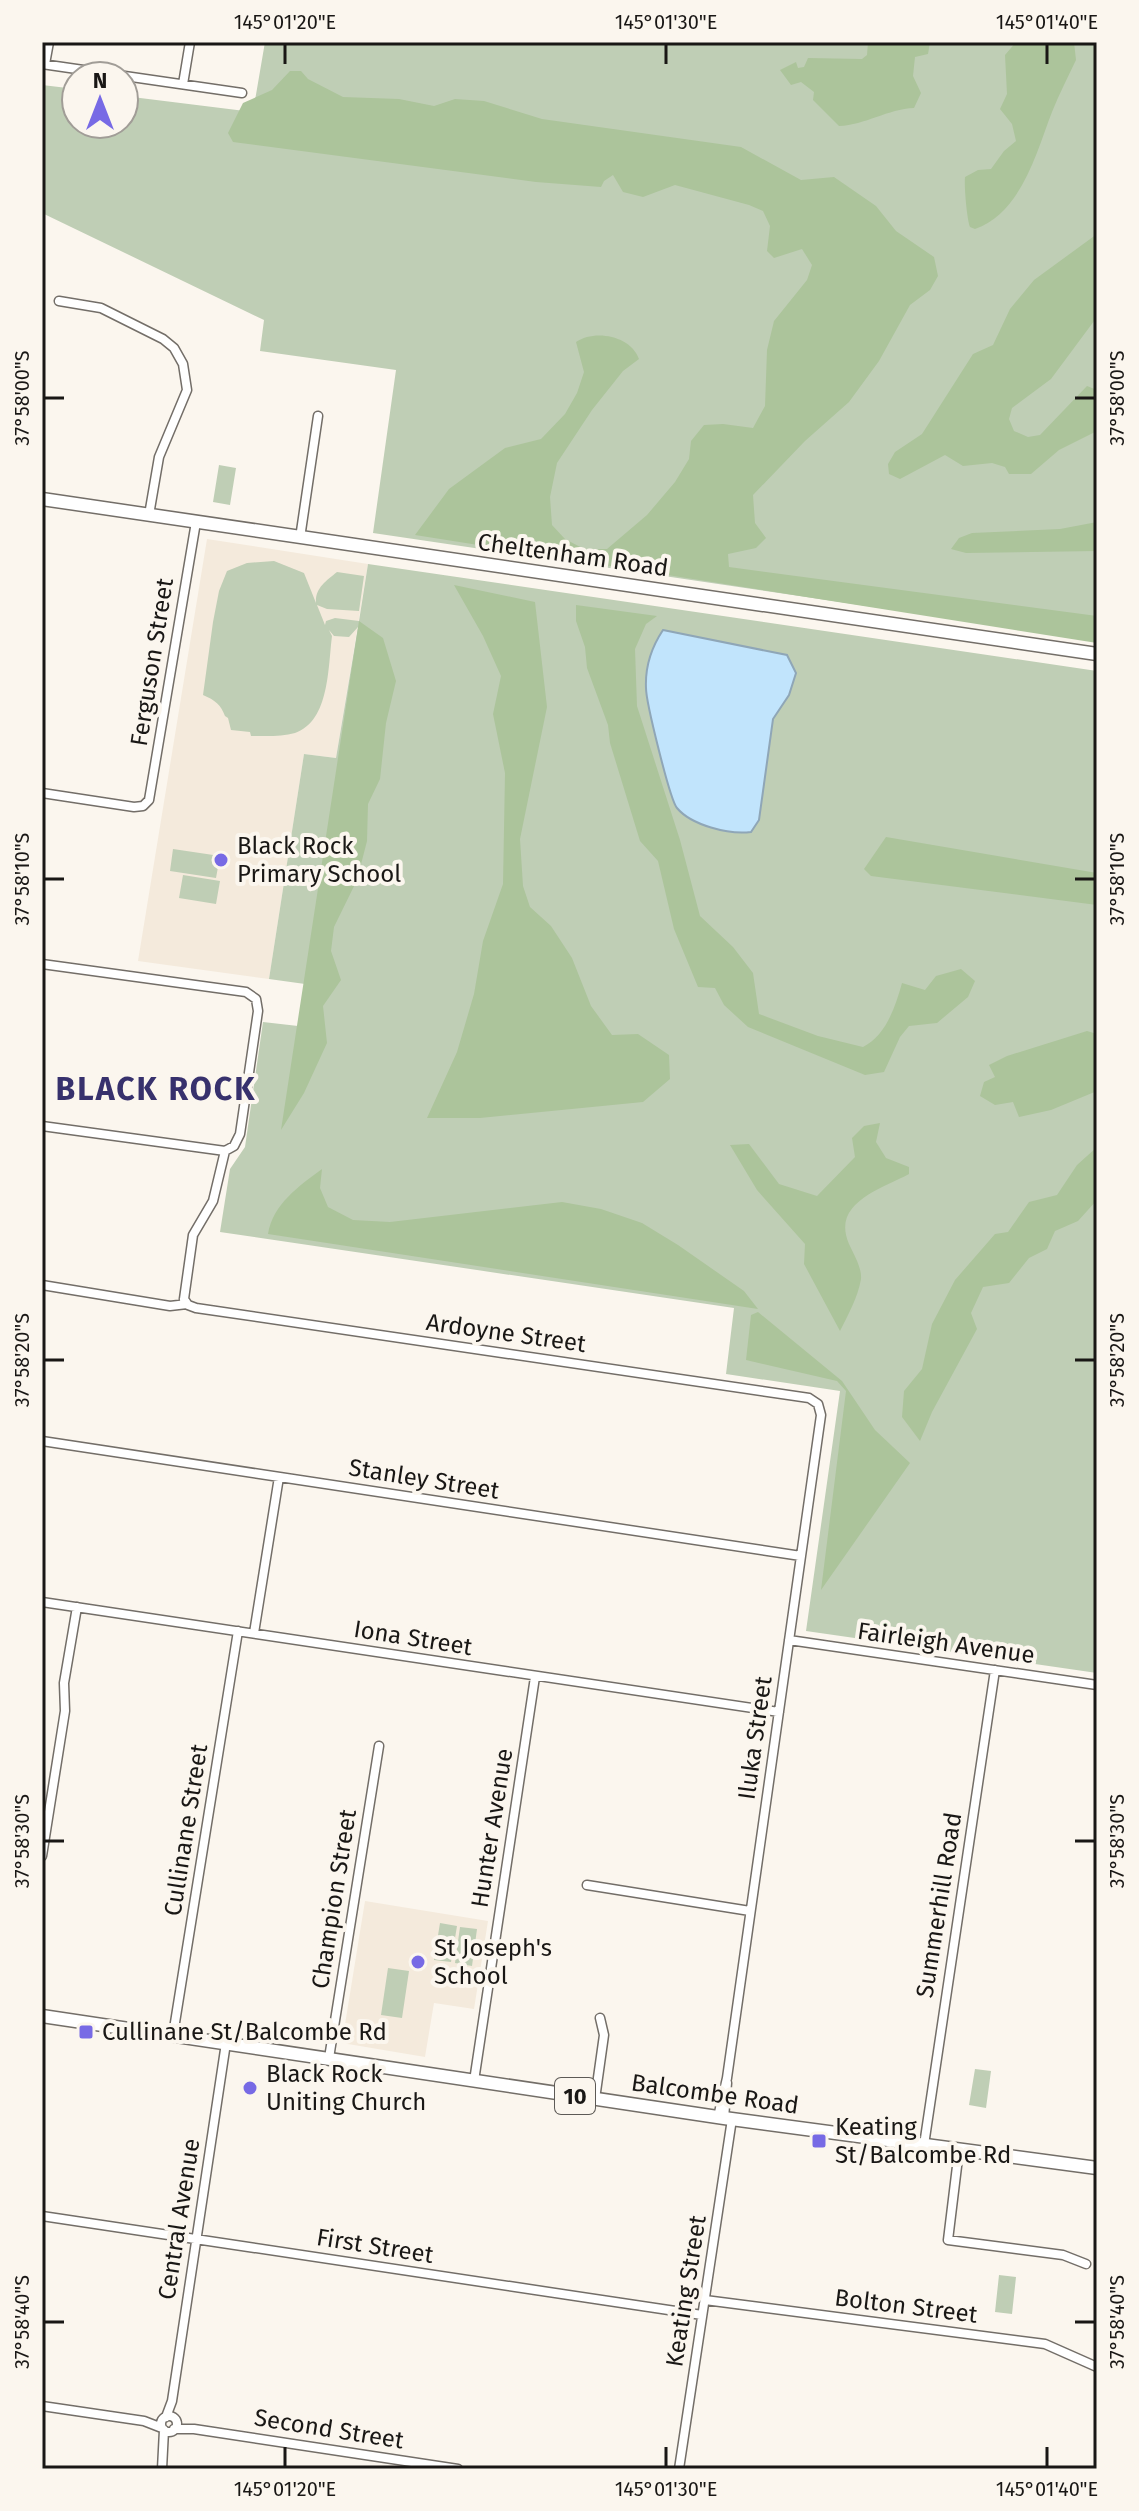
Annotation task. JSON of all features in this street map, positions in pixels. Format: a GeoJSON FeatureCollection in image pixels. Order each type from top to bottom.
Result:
{"type":"FeatureCollection","features":[{"type":"Feature","properties":{"kind":"street"},"geometry":{"type":"LineString","coordinates":[[49,42],[43,64],[242,93]]}},
{"type":"Feature","properties":{"kind":"street"},"geometry":{"type":"LineString","coordinates":[[183,84],[190,42]]}},
{"type":"Feature","properties":{"kind":"street"},"geometry":{"type":"LineString","coordinates":[[59,301],[101,308],[150,332],[174,348],[183,364],[187,390],[159,457],[149,515]]}},
{"type":"Feature","properties":{"kind":"street"},"geometry":{"type":"LineString","coordinates":[[300,538],[318,416]]}},
{"type":"Feature","properties":{"kind":"street","name":"Cheltenham Road"},"geometry":{"type":"LineString","coordinates":[[42,499],[1097,654]]}},
{"type":"Feature","properties":{"kind":"street","name":"Ferguson Street"},"geometry":{"type":"LineString","coordinates":[[42,793],[143,806],[149,799],[196,522]]}},
{"type":"Feature","properties":{"kind":"street"},"geometry":{"type":"LineString","coordinates":[[42,964],[246,992],[256,999],[258,1011],[240,1134],[234,1146],[220,1150],[42,1126]]}},
{"type":"Feature","properties":{"kind":"street"},"geometry":{"type":"LineString","coordinates":[[185,1301],[193,1235],[213,1201],[220,1150]]}},
{"type":"Feature","properties":{"kind":"street","name":"Ardoyne Street"},"geometry":{"type":"LineString","coordinates":[[42,1285],[170,1306],[185,1301],[212,1310],[809,1398],[818,1404]]}},
{"type":"Feature","properties":{"kind":"street","name":"Iluka Street"},"geometry":{"type":"LineString","coordinates":[[725,2118],[727,2078],[821,1415],[818,1404]]}},
{"type":"Feature","properties":{"kind":"street","name":"Stanley Street"},"geometry":{"type":"LineString","coordinates":[[42,1441],[801,1556]]}},
{"type":"Feature","properties":{"kind":"street"},"geometry":{"type":"LineString","coordinates":[[254,1633],[279,1477]]}},
{"type":"Feature","properties":{"kind":"street","name":"Iona Street"},"geometry":{"type":"LineString","coordinates":[[42,1602],[779,1712]]}},
{"type":"Feature","properties":{"kind":"street"},"geometry":{"type":"LineString","coordinates":[[42,1856],[65,1711],[64,1683],[77,1607]]}},
{"type":"Feature","properties":{"kind":"street","name":"Cullinane Street"},"geometry":{"type":"LineString","coordinates":[[173,2035],[238,1631]]}},
{"type":"Feature","properties":{"kind":"street","name":"Fairleigh Avenue"},"geometry":{"type":"LineString","coordinates":[[789,1640],[1097,1685]]}},
{"type":"Feature","properties":{"kind":"street","name":"Summerhill Road"},"geometry":{"type":"LineString","coordinates":[[924,2145],[995,1670]]}},
{"type":"Feature","properties":{"kind":"street","name":"Hunter Avenue"},"geometry":{"type":"LineString","coordinates":[[474,2081],[535,1677]]}},
{"type":"Feature","properties":{"kind":"street","name":"Champion Street"},"geometry":{"type":"LineString","coordinates":[[329,2058],[379,1746]]}},
{"type":"Feature","properties":{"kind":"street"},"geometry":{"type":"LineString","coordinates":[[587,1885],[750,1911]]}},
{"type":"Feature","properties":{"kind":"street","name":"Balcombe Road"},"geometry":{"type":"LineString","coordinates":[[42,2016],[725,2118],[1097,2168]]}},
{"type":"Feature","properties":{"kind":"street"},"geometry":{"type":"LineString","coordinates":[[595,2099],[604,2035],[600,2018]]}},
{"type":"Feature","properties":{"kind":"street","name":"Central Avenue"},"geometry":{"type":"LineString","coordinates":[[162,2469],[226,2043]]}},
{"type":"Feature","properties":{"kind":"street","name":"Keating Street"},"geometry":{"type":"LineString","coordinates":[[679,2469],[705,2300],[725,2118]]}},
{"type":"Feature","properties":{"kind":"street"},"geometry":{"type":"LineString","coordinates":[[959,2150],[948,2240],[1063,2255],[1086,2264]]}},
{"type":"Feature","properties":{"kind":"street","name":"First Street"},"geometry":{"type":"LineString","coordinates":[[42,2216],[702,2315]]}},
{"type":"Feature","properties":{"kind":"street","name":"Bolton Street"},"geometry":{"type":"LineString","coordinates":[[705,2300],[1045,2344],[1097,2367]]}},
{"type":"Feature","properties":{"kind":"street","name":"Second Street"},"geometry":{"type":"LineString","coordinates":[[42,2406],[458,2469]]}},
{"type":"Feature","properties":{"kind":"shaded area","name":"Black Rock Primary School"},"geometry":{"type":"Polygon","coordinates":[[[207,539],[368,564],[336,758],[304,754],[269,979],[138,961],[207,539]]]}},
{"type":"Feature","properties":{"kind":"shaded area","name":"St Joseph's School"},"geometry":{"type":"Polygon","coordinates":[[[365,1901],[488,1921],[474,2009],[434,2003],[425,2057],[342,2043],[365,1901]]]}},
{"type":"Feature","properties":{"kind":"green space"},"geometry":{"type":"Polygon","coordinates":[[[265,42],[1097,42],[1097,640],[373,533],[396,370],[260,351],[264,320],[42,213],[42,85],[60,87],[60,140],[140,140],[140,98],[253,112],[265,42]]]}},
{"type":"Feature","properties":{"kind":"green space"},"geometry":{"type":"Polygon","coordinates":[[[868,42],[930,42],[928,54],[915,57],[913,76],[921,93],[914,108],[839,126],[813,100],[814,92],[801,82],[791,85],[780,70],[796,62],[798,68],[804,67],[808,58],[862,59],[867,55],[868,42]]]}},
{"type":"Feature","properties":{"kind":"green space"},"geometry":{"type":"Polygon","coordinates":[[[1016,42],[1074,42],[1076,60],[1025,180],[1005,209],[975,229],[969,223],[965,177],[978,170],[991,169],[1016,141],[1012,124],[1000,109],[1007,94],[1005,55],[1016,42]]]}},
{"type":"Feature","properties":{"kind":"green space"},"geometry":{"type":"Polygon","coordinates":[[[290,71],[301,71],[308,79],[343,97],[399,99],[434,106],[455,99],[484,101],[542,119],[741,147],[801,180],[834,177],[876,206],[896,231],[934,257],[938,276],[930,290],[910,305],[879,361],[849,402],[805,441],[753,495],[755,523],[766,538],[756,548],[728,554],[729,567],[1097,616],[1097,643],[415,535],[449,489],[505,448],[541,439],[565,414],[584,372],[576,342],[602,336],[621,340],[635,351],[639,359],[623,371],[592,410],[557,463],[550,497],[552,525],[565,539],[584,549],[607,549],[647,515],[675,482],[689,459],[691,441],[704,425],[753,428],[765,406],[767,350],[774,321],[807,280],[812,265],[802,249],[774,258],[767,251],[770,226],[763,211],[675,185],[643,197],[623,192],[613,175],[601,187],[536,182],[233,142],[228,133],[243,103],[272,90],[290,71]]]}},
{"type":"Feature","properties":{"kind":"green space"},"geometry":{"type":"Polygon","coordinates":[[[1097,234],[1097,317],[1051,379],[1012,408],[1009,419],[1014,431],[1028,437],[1040,435],[1087,386],[1097,390],[1097,431],[1059,450],[1031,474],[1009,474],[1005,467],[992,463],[963,466],[945,455],[900,479],[889,474],[888,464],[895,452],[922,434],[973,354],[993,345],[1010,309],[1034,280],[1097,234]]]}},
{"type":"Feature","properties":{"kind":"green space"},"geometry":{"type":"Polygon","coordinates":[[[219,465],[236,468],[230,505],[213,502],[219,465]]]}},
{"type":"Feature","properties":{"kind":"green space"},"geometry":{"type":"Polygon","coordinates":[[[1097,522],[1097,551],[966,553],[951,549],[959,538],[972,533],[1060,529],[1097,522]]]}},
{"type":"Feature","properties":{"kind":"green space"},"geometry":{"type":"Polygon","coordinates":[[[274,561],[304,573],[316,603],[319,589],[337,572],[364,576],[359,611],[327,609],[317,605],[325,625],[326,621],[335,618],[359,621],[368,564],[1097,671],[1097,1673],[806,1631],[840,1391],[726,1374],[734,1308],[220,1232],[230,1169],[245,1147],[263,1022],[298,1026],[305,984],[269,979],[304,754],[336,758],[358,627],[349,637],[334,636],[329,630],[332,636],[325,691],[315,717],[306,727],[295,733],[273,736],[251,736],[250,732],[231,730],[228,718],[219,706],[203,695],[219,591],[227,571],[247,563],[274,561]]]}},
{"type":"Feature","properties":{"kind":"green space"},"geometry":{"type":"Polygon","coordinates":[[[454,585],[535,602],[547,707],[520,839],[523,886],[530,907],[551,926],[572,958],[591,1006],[612,1035],[638,1034],[669,1055],[670,1079],[643,1102],[480,1118],[427,1118],[457,1052],[474,994],[483,941],[503,884],[505,773],[493,714],[501,676],[454,585]]]}},
{"type":"Feature","properties":{"kind":"green space"},"geometry":{"type":"Polygon","coordinates":[[[576,605],[657,616],[646,624],[635,649],[637,706],[680,840],[700,916],[733,947],[753,973],[759,1014],[818,1036],[863,1047],[884,1028],[902,983],[925,990],[936,976],[961,969],[975,981],[968,997],[937,1023],[909,1026],[900,1037],[884,1072],[865,1075],[748,1027],[724,1005],[715,988],[698,987],[674,929],[658,861],[640,841],[610,743],[608,725],[587,668],[585,647],[576,621],[576,605]]]}},
{"type":"Feature","properties":{"kind":"green space"},"geometry":{"type":"Polygon","coordinates":[[[359,621],[383,638],[396,681],[386,723],[380,779],[368,804],[367,841],[357,880],[334,927],[331,951],[341,980],[323,1006],[327,1043],[304,1093],[281,1130],[359,621]]]}},
{"type":"Feature","properties":{"kind":"green space"},"geometry":{"type":"Polygon","coordinates":[[[886,837],[1097,873],[1097,905],[871,876],[864,869],[886,837]]]}},
{"type":"Feature","properties":{"kind":"green space"},"geometry":{"type":"Polygon","coordinates":[[[173,849],[220,856],[216,878],[170,871],[173,849]]]}},
{"type":"Feature","properties":{"kind":"green space"},"geometry":{"type":"Polygon","coordinates":[[[183,875],[220,881],[216,904],[179,898],[183,875]]]}},
{"type":"Feature","properties":{"kind":"green space"},"geometry":{"type":"Polygon","coordinates":[[[1087,1031],[1097,1034],[1097,1091],[1051,1110],[1019,1117],[1013,1102],[995,1105],[980,1096],[984,1082],[995,1077],[989,1065],[1007,1056],[1087,1031]]]}},
{"type":"Feature","properties":{"kind":"green space"},"geometry":{"type":"Polygon","coordinates":[[[880,1123],[876,1142],[886,1158],[909,1167],[909,1174],[862,1199],[847,1218],[845,1230],[861,1279],[840,1331],[804,1264],[805,1244],[757,1190],[730,1145],[749,1144],[779,1184],[817,1196],[855,1157],[852,1138],[864,1126],[880,1123]]]}},
{"type":"Feature","properties":{"kind":"green space"},"geometry":{"type":"Polygon","coordinates":[[[1097,1147],[1097,1200],[1078,1221],[1055,1231],[1047,1249],[1029,1258],[1009,1283],[983,1287],[971,1313],[977,1329],[932,1412],[920,1441],[902,1417],[904,1391],[922,1369],[932,1324],[955,1280],[995,1234],[1008,1232],[1029,1202],[1057,1195],[1077,1165],[1097,1147]]]}},
{"type":"Feature","properties":{"kind":"green space"},"geometry":{"type":"Polygon","coordinates":[[[322,1169],[320,1188],[328,1207],[353,1220],[390,1222],[562,1202],[601,1209],[642,1223],[678,1245],[744,1291],[758,1309],[268,1234],[281,1205],[322,1169]]]}},
{"type":"Feature","properties":{"kind":"green space"},"geometry":{"type":"Polygon","coordinates":[[[758,1312],[842,1381],[875,1430],[910,1463],[821,1590],[846,1391],[837,1381],[746,1360],[751,1315],[758,1312]]]}},
{"type":"Feature","properties":{"kind":"green space"},"geometry":{"type":"Polygon","coordinates":[[[440,1923],[457,1926],[451,1962],[434,1960],[440,1923]]]}},
{"type":"Feature","properties":{"kind":"green space"},"geometry":{"type":"Polygon","coordinates":[[[460,1927],[477,1929],[472,1966],[455,1963],[460,1927]]]}},
{"type":"Feature","properties":{"kind":"green space"},"geometry":{"type":"Polygon","coordinates":[[[388,1968],[409,1971],[402,2018],[381,2015],[388,1968]]]}},
{"type":"Feature","properties":{"kind":"green space"},"geometry":{"type":"Polygon","coordinates":[[[975,2069],[991,2071],[986,2108],[969,2105],[975,2069]]]}},
{"type":"Feature","properties":{"kind":"green space"},"geometry":{"type":"Polygon","coordinates":[[[999,2275],[1016,2277],[1012,2314],[995,2312],[999,2275]]]}},
{"type":"Feature","properties":{"kind":"water"},"geometry":{"type":"Polygon","coordinates":[[[663,630],[787,655],[796,673],[789,695],[773,719],[759,820],[751,832],[722,830],[701,824],[677,808],[659,750],[646,688],[650,658],[663,630]]]}},
{"type":"Feature","properties":{"kind":"place","name":"Black Rock Primary School"},"geometry":{"type":"Point","coordinates":[221,860]}},
{"type":"Feature","properties":{"kind":"place","name":"St Joseph's School"},"geometry":{"type":"Point","coordinates":[418,1962]}},
{"type":"Feature","properties":{"kind":"place","name":"Cullinane St/Balcombe Rd"},"geometry":{"type":"Point","coordinates":[86,2032]}},
{"type":"Feature","properties":{"kind":"place","name":"Black Rock Uniting Church"},"geometry":{"type":"Point","coordinates":[250,2088]}},
{"type":"Feature","properties":{"kind":"place","name":"Keating St/Balcombe Rd"},"geometry":{"type":"Point","coordinates":[819,2141]}},
{"type":"Feature","properties":{"kind":"district","name":"BLACK ROCK"},"geometry":{"type":"Point","coordinates":[156,1089]}}]}
